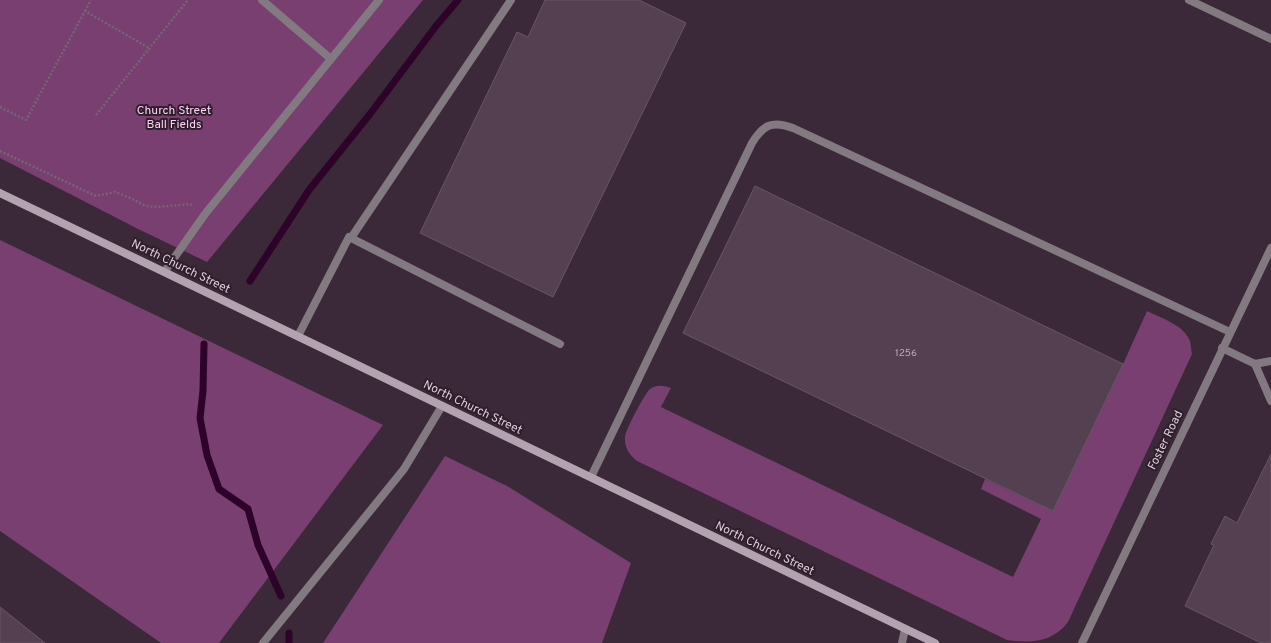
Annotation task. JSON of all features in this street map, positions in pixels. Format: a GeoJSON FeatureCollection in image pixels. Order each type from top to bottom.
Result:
{"type":"FeatureCollection","features":[{"type":"Feature","properties":{"kind":"main road","name":"North Church Street"},"geometry":{"type":"LineString","coordinates":[[0,193],[165,271],[935,643]]}},
{"type":"Feature","properties":{"kind":"street"},"geometry":{"type":"LineString","coordinates":[[262,0],[331,59]]}},
{"type":"Feature","properties":{"kind":"street"},"geometry":{"type":"LineString","coordinates":[[165,271],[205,214],[379,0]]}},
{"type":"Feature","properties":{"kind":"street"},"geometry":{"type":"LineString","coordinates":[[298,336],[349,237],[352,238],[511,0]]}},
{"type":"Feature","properties":{"kind":"street"},"geometry":{"type":"LineString","coordinates":[[1189,0],[1271,39]]}},
{"type":"Feature","properties":{"kind":"street"},"geometry":{"type":"LineString","coordinates":[[591,477],[752,143],[764,127],[771,125],[778,124],[793,128],[1230,332]]}},
{"type":"Feature","properties":{"kind":"street"},"geometry":{"type":"LineString","coordinates":[[352,238],[560,344]]}},
{"type":"Feature","properties":{"kind":"street","name":"Foster Road"},"geometry":{"type":"LineString","coordinates":[[1082,643],[1271,248]]}},
{"type":"Feature","properties":{"kind":"street"},"geometry":{"type":"LineString","coordinates":[[1222,348],[1255,364],[1271,361]]}},
{"type":"Feature","properties":{"kind":"street"},"geometry":{"type":"LineString","coordinates":[[1255,364],[1271,401]]}},
{"type":"Feature","properties":{"kind":"street"},"geometry":{"type":"LineString","coordinates":[[263,643],[404,469],[442,406]]}},
{"type":"Feature","properties":{"kind":"street"},"geometry":{"type":"LineString","coordinates":[[902,643],[906,629]]}},
{"type":"Feature","properties":{"kind":"path"},"geometry":{"type":"LineString","coordinates":[[0,106],[26,120],[91,0]]}},
{"type":"Feature","properties":{"kind":"path"},"geometry":{"type":"LineString","coordinates":[[96,115],[188,0]]}},
{"type":"Feature","properties":{"kind":"path"},"geometry":{"type":"LineString","coordinates":[[85,11],[149,48]]}},
{"type":"Feature","properties":{"kind":"path"},"geometry":{"type":"LineString","coordinates":[[0,151],[96,196],[115,192],[146,206],[158,208],[190,204],[205,214]]}},
{"type":"Feature","properties":{"kind":"green space","name":"Church Street Ball Fields"},"geometry":{"type":"Polygon","coordinates":[[[0,0],[423,0],[207,262],[138,229],[0,158],[0,0]]]}},
{"type":"Feature","properties":{"kind":"green space"},"geometry":{"type":"Polygon","coordinates":[[[0,240],[383,425],[219,643],[161,643],[0,531],[0,240]]]}},
{"type":"Feature","properties":{"kind":"green space"},"geometry":{"type":"Polygon","coordinates":[[[1147,311],[1172,323],[1183,331],[1190,341],[1192,354],[1068,622],[1062,629],[1048,638],[1033,641],[1007,640],[637,461],[629,453],[625,444],[625,436],[629,426],[640,404],[650,389],[658,386],[671,388],[661,407],[1013,577],[1041,519],[981,489],[985,479],[1053,511],[1147,311]]]}},
{"type":"Feature","properties":{"kind":"green space"},"geometry":{"type":"Polygon","coordinates":[[[445,456],[507,486],[631,563],[602,643],[323,643],[445,456]]]}},
{"type":"Feature","properties":{"kind":"building"},"geometry":{"type":"Polygon","coordinates":[[[545,0],[639,0],[686,23],[553,297],[420,233],[517,32],[528,37],[545,0]]]}},
{"type":"Feature","properties":{"kind":"building"},"geometry":{"type":"Polygon","coordinates":[[[755,186],[1123,364],[1053,511],[683,333],[755,186]]]}},
{"type":"Feature","properties":{"kind":"building"},"geometry":{"type":"Polygon","coordinates":[[[1271,454],[1271,643],[1261,643],[1185,606],[1214,545],[1211,544],[1225,516],[1237,523],[1271,454]]]}},
{"type":"Feature","properties":{"kind":"building"},"geometry":{"type":"Polygon","coordinates":[[[0,607],[45,643],[0,643],[0,607]]]}},
{"type":"Feature","properties":{"kind":"waterway"},"geometry":{"type":"LineString","coordinates":[[250,281],[309,190],[370,114],[436,26],[458,0]]}},
{"type":"Feature","properties":{"kind":"waterway"},"geometry":{"type":"LineString","coordinates":[[204,344],[203,391],[200,418],[207,455],[219,489],[248,509],[258,545],[281,596]]}},
{"type":"Feature","properties":{"kind":"waterway"},"geometry":{"type":"LineString","coordinates":[[289,633],[289,643]]}}]}
